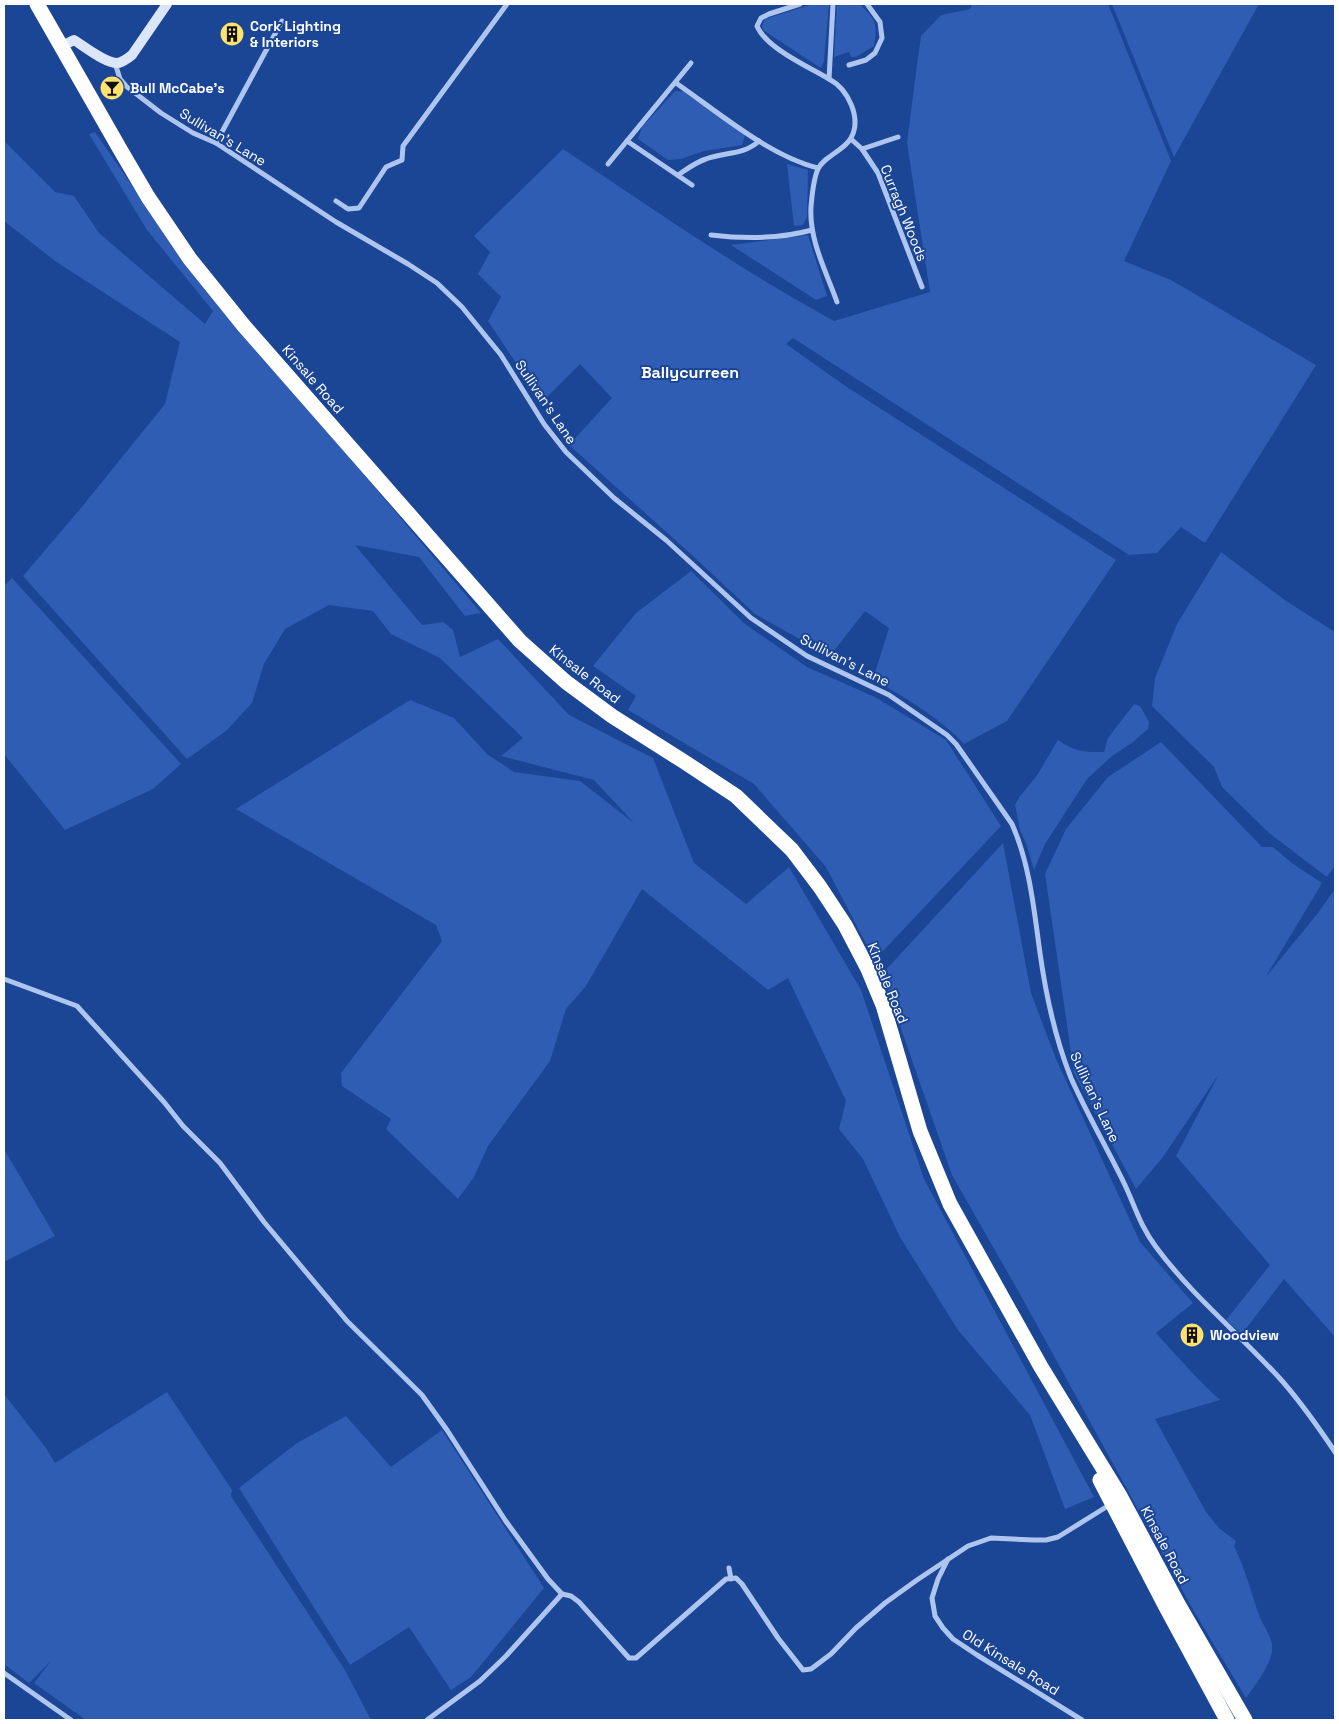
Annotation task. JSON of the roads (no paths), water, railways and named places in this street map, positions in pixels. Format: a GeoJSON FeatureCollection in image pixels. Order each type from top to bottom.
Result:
{"type":"FeatureCollection","features":[{"type":"Feature","properties":{"kind":"highway","name":"Kinsale Road"},"geometry":{"type":"LineString","coordinates":[[37,4],[125,159],[190,259],[244,326],[520,641],[566,682],[612,716],[736,796],[792,850],[820,886],[845,925],[868,969],[883,1005],[920,1131],[950,1204],[1053,1387],[1120,1496],[1178,1604],[1245,1720]]}},
{"type":"Feature","properties":{"kind":"highway","name":"Kinsale Road"},"geometry":{"type":"LineString","coordinates":[[1053,1387],[1227,1720]]}},
{"type":"Feature","properties":{"kind":"main road"},"geometry":{"type":"LineString","coordinates":[[62,46],[74,40],[95,54],[115,63],[124,61],[132,55],[166,4]]}},
{"type":"Feature","properties":{"kind":"street"},"geometry":{"type":"LineString","coordinates":[[336,201],[348,209],[359,208],[386,167],[402,160],[403,146],[507,4]]}},
{"type":"Feature","properties":{"kind":"street"},"geometry":{"type":"LineString","coordinates":[[800,4],[761,18],[757,26],[760,33],[774,45],[836,83],[853,107],[854,127],[850,139],[818,168],[811,205],[810,224],[836,302]]}},
{"type":"Feature","properties":{"kind":"street"},"geometry":{"type":"LineString","coordinates":[[829,79],[833,4]]}},
{"type":"Feature","properties":{"kind":"street"},"geometry":{"type":"LineString","coordinates":[[849,65],[866,60],[875,54],[882,38],[880,22],[867,4]]}},
{"type":"Feature","properties":{"kind":"street"},"geometry":{"type":"LineString","coordinates":[[216,143],[282,21]]}},
{"type":"Feature","properties":{"kind":"street","name":"Sullivan's Lane"},"geometry":{"type":"LineString","coordinates":[[115,63],[120,79],[161,113],[192,133],[216,143],[336,222],[408,264],[437,284],[462,307],[500,355],[544,424],[566,452],[614,498],[666,540],[751,618],[807,656],[889,695],[947,735],[956,744],[1012,824],[1017,836],[1026,865],[1048,1002],[1062,1054],[1084,1105],[1125,1185],[1143,1229],[1156,1248],[1200,1299],[1282,1381],[1307,1411],[1335,1452]]}},
{"type":"Feature","properties":{"kind":"street"},"geometry":{"type":"LineString","coordinates":[[608,164],[691,63]]}},
{"type":"Feature","properties":{"kind":"street"},"geometry":{"type":"LineString","coordinates":[[676,83],[759,141],[802,164],[818,168]]}},
{"type":"Feature","properties":{"kind":"street"},"geometry":{"type":"LineString","coordinates":[[862,149],[898,137]]}},
{"type":"Feature","properties":{"kind":"street","name":"Curragh Woods"},"geometry":{"type":"LineString","coordinates":[[850,139],[862,149],[878,173],[922,287]]}},
{"type":"Feature","properties":{"kind":"street"},"geometry":{"type":"LineString","coordinates":[[627,141],[692,185]]}},
{"type":"Feature","properties":{"kind":"street"},"geometry":{"type":"LineString","coordinates":[[678,175],[706,159],[744,151],[752,148],[759,141]]}},
{"type":"Feature","properties":{"kind":"street"},"geometry":{"type":"LineString","coordinates":[[710,235],[739,238],[794,234],[812,230]]}},
{"type":"Feature","properties":{"kind":"street"},"geometry":{"type":"LineString","coordinates":[[4,979],[77,1006],[154,1090],[183,1126],[220,1163],[264,1222],[347,1321],[422,1395],[448,1430],[511,1528],[548,1579],[562,1594],[571,1596],[579,1602],[629,1658],[636,1658],[726,1579],[736,1578],[803,1670],[811,1669],[831,1654],[856,1628],[885,1603],[968,1546],[984,1540],[998,1538],[1046,1540],[1058,1537],[1112,1503]]}},
{"type":"Feature","properties":{"kind":"street","name":"Old Kinsale Road"},"geometry":{"type":"LineString","coordinates":[[949,1558],[938,1579],[932,1598],[935,1616],[942,1628],[975,1654],[1082,1720]]}},
{"type":"Feature","properties":{"kind":"street"},"geometry":{"type":"LineString","coordinates":[[729,1568],[731,1579]]}},
{"type":"Feature","properties":{"kind":"street"},"geometry":{"type":"LineString","coordinates":[[427,1720],[480,1681],[506,1656],[562,1594]]}},
{"type":"Feature","properties":{"kind":"street"},"geometry":{"type":"LineString","coordinates":[[4,1673],[71,1720]]}},
{"type":"Feature","properties":{"kind":"place","name":"Cork Lighting & Interiors"},"geometry":{"type":"Point","coordinates":[232,34]}},
{"type":"Feature","properties":{"kind":"place","name":"Bull McCabe's"},"geometry":{"type":"Point","coordinates":[112,88]}},
{"type":"Feature","properties":{"kind":"place","name":"Woodview"},"geometry":{"type":"Point","coordinates":[1192,1335]}},
{"type":"Feature","properties":{"kind":"district","name":"Ballycurreen"},"geometry":{"type":"Point","coordinates":[690,372]}}]}
